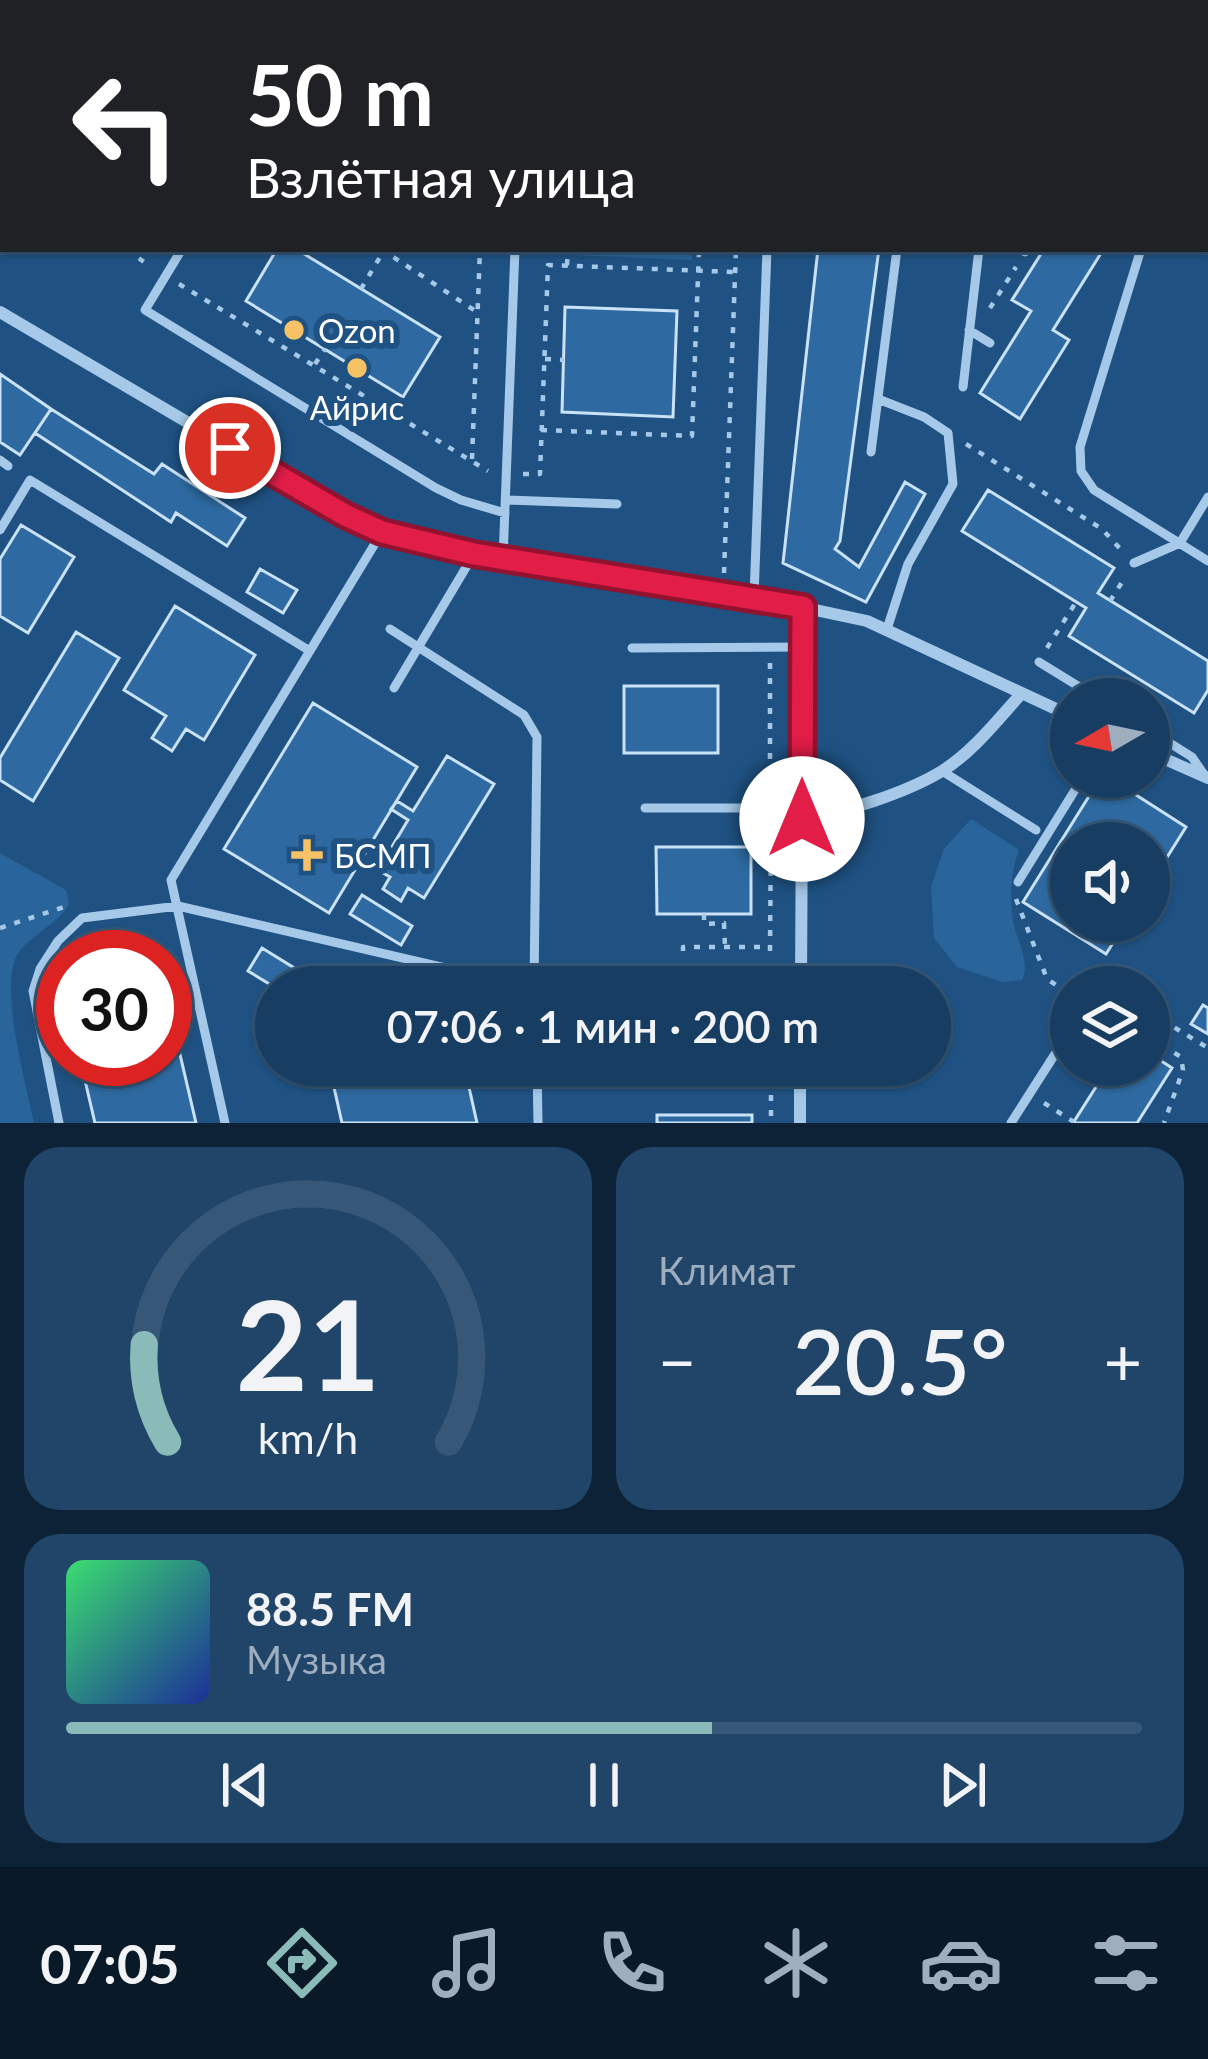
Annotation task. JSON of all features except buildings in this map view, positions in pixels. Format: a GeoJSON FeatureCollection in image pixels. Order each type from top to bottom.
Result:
{"type":"FeatureCollection","features":[{"type":"Feature","properties":{"kind":"street"},"geometry":{"type":"LineString","coordinates":[[0,313],[345,515],[382,532],[474,554],[803,607],[887,629],[1050,706]]}},
{"type":"Feature","properties":{"kind":"street"},"geometry":{"type":"LineString","coordinates":[[801,966],[803,607]]}},
{"type":"Feature","properties":{"kind":"street"},"geometry":{"type":"LineString","coordinates":[[802,813],[839,813],[942,771],[1022,693]]}},
{"type":"Feature","properties":{"kind":"street"},"geometry":{"type":"LineString","coordinates":[[1170,761],[1207,776]]}},
{"type":"Feature","properties":{"kind":"street"},"geometry":{"type":"LineString","coordinates":[[800,1086],[800,1123]]}},
{"type":"Feature","properties":{"kind":"lane"},"geometry":{"type":"LineString","coordinates":[[180,252],[145,310],[436,488],[505,513]]}},
{"type":"Feature","properties":{"kind":"lane"},"geometry":{"type":"LineString","coordinates":[[503,559],[515,252]]}},
{"type":"Feature","properties":{"kind":"lane"},"geometry":{"type":"LineString","coordinates":[[754,597],[767,252]]}},
{"type":"Feature","properties":{"kind":"lane"},"geometry":{"type":"LineString","coordinates":[[871,452],[898,252]]}},
{"type":"Feature","properties":{"kind":"lane"},"geometry":{"type":"LineString","coordinates":[[963,387],[979,252]]}},
{"type":"Feature","properties":{"kind":"lane"},"geometry":{"type":"LineString","coordinates":[[1141,252],[1080,448],[1081,471],[1094,490],[1208,561]]}},
{"type":"Feature","properties":{"kind":"lane"},"geometry":{"type":"LineString","coordinates":[[972,332],[990,343]]}},
{"type":"Feature","properties":{"kind":"lane"},"geometry":{"type":"LineString","coordinates":[[878,400],[924,417],[947,433],[952,484],[908,564],[887,629]]}},
{"type":"Feature","properties":{"kind":"lane"},"geometry":{"type":"LineString","coordinates":[[0,530],[30,480],[310,651]]}},
{"type":"Feature","properties":{"kind":"lane"},"geometry":{"type":"LineString","coordinates":[[1134,563],[1180,543],[1208,497]]}},
{"type":"Feature","properties":{"kind":"lane"},"geometry":{"type":"LineString","coordinates":[[506,500],[616,504]]}},
{"type":"Feature","properties":{"kind":"lane"},"geometry":{"type":"LineString","coordinates":[[225,1123],[171,880],[382,532]]}},
{"type":"Feature","properties":{"kind":"lane"},"geometry":{"type":"LineString","coordinates":[[394,688],[474,554]]}},
{"type":"Feature","properties":{"kind":"lane"},"geometry":{"type":"LineString","coordinates":[[390,629],[534,726],[532,966]]}},
{"type":"Feature","properties":{"kind":"lane"},"geometry":{"type":"LineString","coordinates":[[632,648],[803,647]]}},
{"type":"Feature","properties":{"kind":"lane"},"geometry":{"type":"LineString","coordinates":[[1039,662],[1065,678]]}},
{"type":"Feature","properties":{"kind":"lane"},"geometry":{"type":"LineString","coordinates":[[1170,743],[1192,757],[1207,776]]}},
{"type":"Feature","properties":{"kind":"lane"},"geometry":{"type":"LineString","coordinates":[[942,771],[1036,830]]}},
{"type":"Feature","properties":{"kind":"lane"},"geometry":{"type":"LineString","coordinates":[[1018,882],[1070,798]]}},
{"type":"Feature","properties":{"kind":"lane"},"geometry":{"type":"LineString","coordinates":[[645,808],[771,808],[802,813]]}},
{"type":"Feature","properties":{"kind":"lane"},"geometry":{"type":"LineString","coordinates":[[59,1123],[33,991],[58,941],[82,918],[178,906],[439,966]]}},
{"type":"Feature","properties":{"kind":"lane"},"geometry":{"type":"LineString","coordinates":[[1010,1123],[1050,1061]]}},
{"type":"Feature","properties":{"kind":"lane"},"geometry":{"type":"LineString","coordinates":[[537,1086],[538,1123]]}},
{"type":"Feature","properties":{"kind":"path"},"geometry":{"type":"LineString","coordinates":[[132,252],[489,472]]}},
{"type":"Feature","properties":{"kind":"path"},"geometry":{"type":"LineString","coordinates":[[361,289],[382,252]]}},
{"type":"Feature","properties":{"kind":"path"},"geometry":{"type":"LineString","coordinates":[[386,252],[478,312]]}},
{"type":"Feature","properties":{"kind":"path"},"geometry":{"type":"LineString","coordinates":[[472,462],[480,252]]}},
{"type":"Feature","properties":{"kind":"path"},"geometry":{"type":"LineString","coordinates":[[567,265],[568,252]]}},
{"type":"Feature","properties":{"kind":"path"},"geometry":{"type":"LineString","coordinates":[[542,430],[692,436],[699,252]]}},
{"type":"Feature","properties":{"kind":"path"},"geometry":{"type":"LineString","coordinates":[[724,592],[736,252]]}},
{"type":"Feature","properties":{"kind":"path"},"geometry":{"type":"LineString","coordinates":[[972,332],[1021,252]]}},
{"type":"Feature","properties":{"kind":"path"},"geometry":{"type":"LineString","coordinates":[[540,475],[548,265],[735,272]]}},
{"type":"Feature","properties":{"kind":"path"},"geometry":{"type":"LineString","coordinates":[[314,366],[325,349]]}},
{"type":"Feature","properties":{"kind":"path"},"geometry":{"type":"LineString","coordinates":[[544,359],[564,360]]}},
{"type":"Feature","properties":{"kind":"path"},"geometry":{"type":"LineString","coordinates":[[947,433],[1102,529],[1134,563],[1110,601]]}},
{"type":"Feature","properties":{"kind":"path"},"geometry":{"type":"LineString","coordinates":[[1039,662],[1076,602]]}},
{"type":"Feature","properties":{"kind":"path"},"geometry":{"type":"LineString","coordinates":[[770,647],[771,966]]}},
{"type":"Feature","properties":{"kind":"path"},"geometry":{"type":"LineString","coordinates":[[1018,882],[1018,912],[1050,981]]}},
{"type":"Feature","properties":{"kind":"path"},"geometry":{"type":"LineString","coordinates":[[0,928],[69,904],[82,918]]}},
{"type":"Feature","properties":{"kind":"path"},"geometry":{"type":"LineString","coordinates":[[704,914],[704,924],[724,923],[724,947]]}},
{"type":"Feature","properties":{"kind":"path"},"geometry":{"type":"LineString","coordinates":[[1170,1025],[1208,1048]]}},
{"type":"Feature","properties":{"kind":"path"},"geometry":{"type":"LineString","coordinates":[[1164,1123],[1183,1070],[1181,1057],[1170,1050]]}},
{"type":"Feature","properties":{"kind":"path"},"geometry":{"type":"LineString","coordinates":[[1044,1103],[1074,1122]]}},
{"type":"Feature","properties":{"kind":"shaded area"},"geometry":{"type":"Polygon","coordinates":[[[692,252],[692,260],[573,255],[692,252]]]}},
{"type":"Feature","properties":{"kind":"shaded area"},"geometry":{"type":"Polygon","coordinates":[[[971,819],[1019,850],[1011,902],[1024,958],[1022,980],[1003,982],[957,967],[934,938],[931,887],[944,849],[971,819]]]}},
{"type":"Feature","properties":{"kind":"shaded area"},"geometry":{"type":"Polygon","coordinates":[[[0,853],[66,890],[69,904],[42,930],[36,930],[16,957],[11,992],[34,1123],[0,1123],[0,853]]]}},
{"type":"Feature","properties":{"kind":"place","name":"Ozon"},"geometry":{"type":"Point","coordinates":[294,330]}},
{"type":"Feature","properties":{"kind":"place","name":"Айрис"},"geometry":{"type":"Point","coordinates":[357,368]}},
{"type":"Feature","properties":{"kind":"place","name":"БСМП"},"geometry":{"type":"Point","coordinates":[307,855]}},
{"type":"Feature","properties":{"kind":"route"},"geometry":{"type":"LineString","coordinates":[[230,448],[382,532],[474,554],[803,607],[802,819]]}}]}
